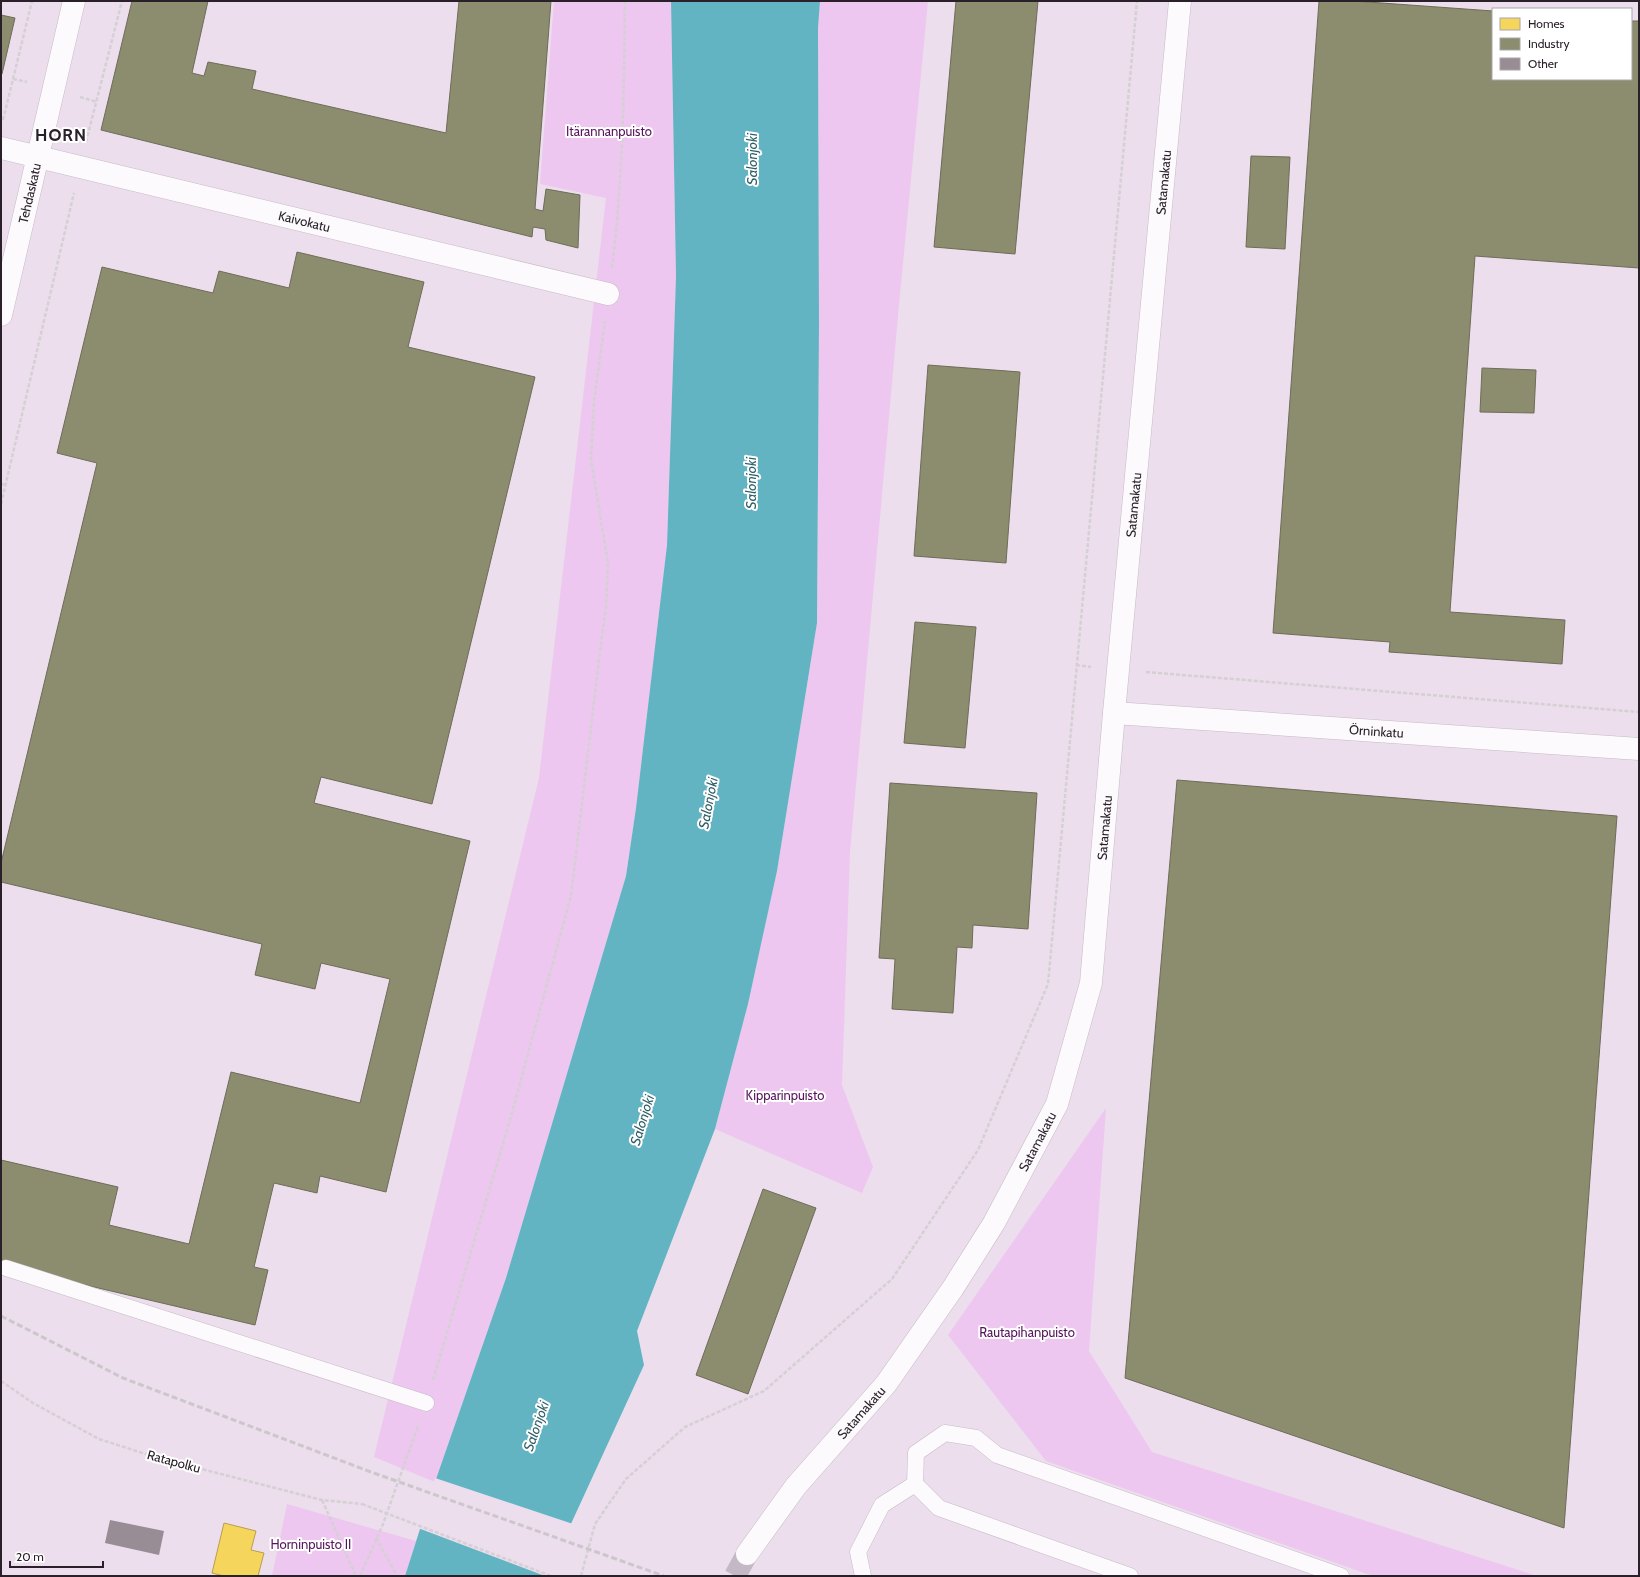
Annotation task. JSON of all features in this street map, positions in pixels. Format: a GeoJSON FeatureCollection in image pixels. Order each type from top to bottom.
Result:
{"type":"FeatureCollection","features":[{"type":"Feature","properties":{"kind":"street","name":"Tehdaskatu"},"geometry":{"type":"LineString","coordinates":[[1,315],[74,1]]}},
{"type":"Feature","properties":{"kind":"street","name":"Satamakatu"},"geometry":{"type":"LineString","coordinates":[[748,1554],[796,1486],[886,1384],[954,1288],[994,1223],[1056,1104],[1091,983],[1114,713],[1180,1]]}},
{"type":"Feature","properties":{"kind":"street","name":"Kaivokatu"},"geometry":{"type":"LineString","coordinates":[[1,148],[608,294]]}},
{"type":"Feature","properties":{"kind":"street","name":"Örninkatu"},"geometry":{"type":"LineString","coordinates":[[1114,713],[1639,750]]}},
{"type":"Feature","properties":{"kind":"lane"},"geometry":{"type":"LineString","coordinates":[[6,1268],[426,1403]]}},
{"type":"Feature","properties":{"kind":"lane"},"geometry":{"type":"LineString","coordinates":[[1130,1576],[939,1508],[915,1484],[916,1453],[945,1433],[976,1438],[998,1455],[1341,1576]]}},
{"type":"Feature","properties":{"kind":"lane"},"geometry":{"type":"LineString","coordinates":[[863,1576],[858,1552],[882,1504],[915,1484]]}},
{"type":"Feature","properties":{"kind":"path"},"geometry":{"type":"LineString","coordinates":[[3,123],[32,1]]}},
{"type":"Feature","properties":{"kind":"path"},"geometry":{"type":"LineString","coordinates":[[1,504],[80,167],[122,1]]}},
{"type":"Feature","properties":{"kind":"path"},"geometry":{"type":"LineString","coordinates":[[360,1576],[383,1524],[426,1403],[510,1120],[571,896],[606,607],[608,563],[591,460],[594,401],[618,217],[624,86],[625,1]]}},
{"type":"Feature","properties":{"kind":"path"},"geometry":{"type":"LineString","coordinates":[[582,1576],[595,1524],[626,1479],[685,1427],[764,1391],[892,1279],[978,1150],[1048,984],[1136,1]]}},
{"type":"Feature","properties":{"kind":"path"},"geometry":{"type":"LineString","coordinates":[[1,484],[6,485]]}},
{"type":"Feature","properties":{"kind":"path"},"geometry":{"type":"LineString","coordinates":[[1119,670],[1639,712]]}},
{"type":"Feature","properties":{"kind":"path","name":"Ratapolku"},"geometry":{"type":"LineString","coordinates":[[1,1381],[33,1403],[99,1439],[155,1457],[322,1500],[362,1504],[551,1576]]}},
{"type":"Feature","properties":{"kind":"path"},"geometry":{"type":"LineString","coordinates":[[322,1500],[356,1576]]}},
{"type":"Feature","properties":{"kind":"path"},"geometry":{"type":"LineString","coordinates":[[376,1538],[396,1576]]}},
{"type":"Feature","properties":{"kind":"green space","name":"Itärannanpuisto"},"geometry":{"type":"Polygon","coordinates":[[[554,1],[671,1],[676,276],[667,545],[636,808],[626,876],[506,1278],[435,1482],[374,1457],[539,778],[606,198],[540,184],[554,1]]]}},
{"type":"Feature","properties":{"kind":"green space","name":"Kipparinpuisto"},"geometry":{"type":"Polygon","coordinates":[[[820,1],[928,1],[850,852],[842,1085],[873,1167],[862,1193],[715,1129],[748,1004],[777,871],[817,623],[819,323],[818,28],[820,1]]]}},
{"type":"Feature","properties":{"kind":"green space","name":"Rautapihanpuisto"},"geometry":{"type":"Polygon","coordinates":[[[1106,1108],[1089,1351],[1152,1452],[1537,1576],[1373,1576],[1046,1461],[948,1335],[1106,1108]]]}},
{"type":"Feature","properties":{"kind":"green space","name":"Horninpuisto II"},"geometry":{"type":"Polygon","coordinates":[[[287,1504],[416,1541],[405,1576],[272,1576],[287,1504]]]}},
{"type":"Feature","properties":{"kind":"water","name":"Salonjoki"},"geometry":{"type":"Polygon","coordinates":[[[671,1],[820,1],[818,28],[819,323],[817,623],[777,871],[748,1004],[715,1129],[637,1331],[644,1365],[547,1576],[405,1576],[435,1482],[506,1278],[626,876],[636,808],[667,545],[676,276],[671,1]]]}},
{"type":"Feature","properties":{"kind":"pier"},"geometry":{"type":"Polygon","coordinates":[[[435,1478],[573,1524],[549,1576],[545,1576],[418,1528],[435,1478]]]}},
{"type":"Feature","properties":{"kind":"building: Homes"},"geometry":{"type":"Polygon","coordinates":[[[224,1523],[256,1531],[251,1550],[264,1553],[258,1576],[224,1576],[212,1573],[224,1523]]]}},
{"type":"Feature","properties":{"kind":"building: Industry"},"geometry":{"type":"Polygon","coordinates":[[[132,1],[208,1],[192,73],[204,76],[208,62],[256,71],[252,89],[446,133],[459,1],[551,1],[535,209],[543,211],[546,189],[580,195],[578,248],[546,240],[545,229],[533,227],[532,237],[101,130],[132,1]]]}},
{"type":"Feature","properties":{"kind":"building: Industry"},"geometry":{"type":"Polygon","coordinates":[[[956,1],[1038,1],[1015,254],[934,247],[956,1]]]}},
{"type":"Feature","properties":{"kind":"building: Industry"},"geometry":{"type":"Polygon","coordinates":[[[1319,1],[1354,1],[1492,11],[1492,80],[1632,80],[1632,21],[1639,21],[1639,268],[1475,256],[1450,612],[1565,620],[1562,664],[1389,652],[1390,642],[1273,633],[1319,1]]]}},
{"type":"Feature","properties":{"kind":"building: Industry"},"geometry":{"type":"Polygon","coordinates":[[[1,15],[15,18],[2,74],[1,74],[1,15]]]}},
{"type":"Feature","properties":{"kind":"building: Industry"},"geometry":{"type":"Polygon","coordinates":[[[1251,156],[1290,157],[1285,249],[1246,247],[1251,156]]]}},
{"type":"Feature","properties":{"kind":"building: Industry"},"geometry":{"type":"Polygon","coordinates":[[[297,252],[424,282],[408,347],[535,377],[432,804],[321,777],[314,803],[470,841],[386,1192],[320,1176],[317,1193],[274,1183],[254,1267],[268,1270],[255,1325],[1,1265],[1,1160],[118,1187],[109,1225],[189,1244],[231,1072],[360,1103],[390,979],[321,963],[315,989],[255,975],[262,944],[1,882],[1,863],[97,463],[57,453],[102,267],[213,293],[219,271],[289,288],[297,252]]]}},
{"type":"Feature","properties":{"kind":"building: Industry"},"geometry":{"type":"Polygon","coordinates":[[[928,365],[1020,372],[1006,563],[914,556],[928,365]]]}},
{"type":"Feature","properties":{"kind":"building: Industry"},"geometry":{"type":"Polygon","coordinates":[[[1482,368],[1536,370],[1534,413],[1480,412],[1482,368]]]}},
{"type":"Feature","properties":{"kind":"building: Industry"},"geometry":{"type":"Polygon","coordinates":[[[915,622],[976,627],[965,748],[904,743],[915,622]]]}},
{"type":"Feature","properties":{"kind":"building: Industry"},"geometry":{"type":"Polygon","coordinates":[[[1177,780],[1617,816],[1564,1528],[1125,1378],[1177,780]]]}},
{"type":"Feature","properties":{"kind":"building: Industry"},"geometry":{"type":"Polygon","coordinates":[[[890,783],[1037,793],[1028,929],[973,925],[972,948],[957,947],[953,1013],[892,1009],[895,959],[879,958],[890,783]]]}},
{"type":"Feature","properties":{"kind":"building: Industry"},"geometry":{"type":"Polygon","coordinates":[[[763,1189],[816,1208],[748,1394],[696,1375],[763,1189]]]}},
{"type":"Feature","properties":{"kind":"building: Other"},"geometry":{"type":"Polygon","coordinates":[[[110,1520],[164,1531],[159,1555],[105,1543],[110,1520]]]}},
{"type":"Feature","properties":{"kind":"tunnel"},"geometry":{"type":"LineString","coordinates":[[735,1576],[747,1554]]}},
{"type":"Feature","properties":{"kind":"railway"},"geometry":{"type":"LineString","coordinates":[[1,1316],[123,1378],[371,1472],[664,1576]]}},
{"type":"Feature","properties":{"kind":"district","name":"HORN"},"geometry":{"type":"Point","coordinates":[61,135]}}]}
